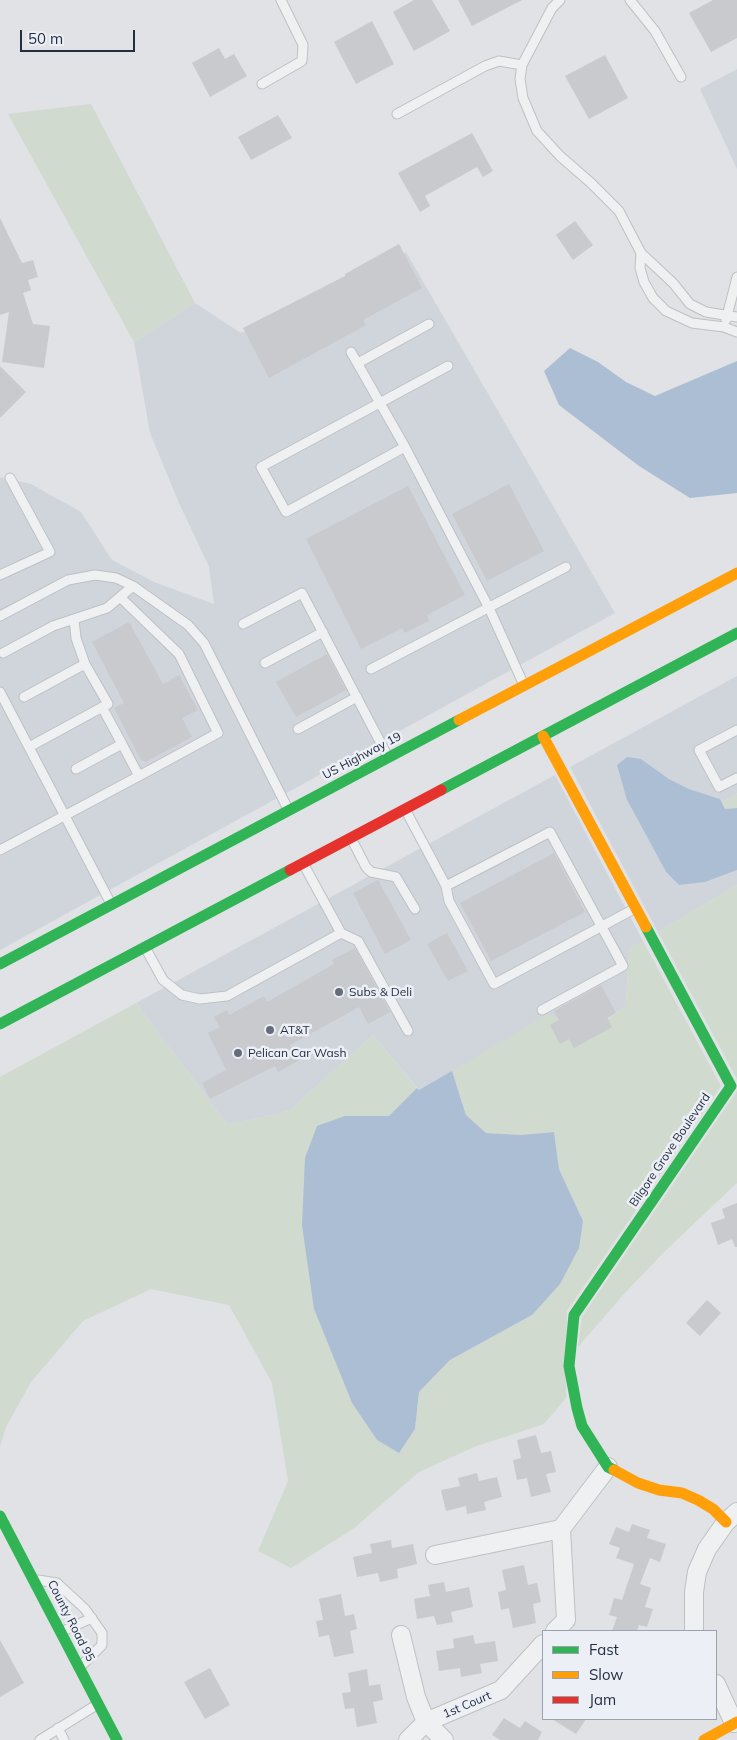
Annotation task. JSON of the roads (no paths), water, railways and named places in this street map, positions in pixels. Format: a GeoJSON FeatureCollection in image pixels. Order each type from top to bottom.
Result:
{"type":"FeatureCollection","features":[{"type":"Feature","properties":{"kind":"main road","name":"US Highway 19"},"geometry":{"type":"LineString","coordinates":[[0,964],[737,573]]}},
{"type":"Feature","properties":{"kind":"main road"},"geometry":{"type":"LineString","coordinates":[[0,1024],[737,633]]}},
{"type":"Feature","properties":{"kind":"main road","name":"Bilgore Grove Boulevard"},"geometry":{"type":"LineString","coordinates":[[543,736],[731,1086],[574,1315],[569,1366],[576,1408],[582,1426],[608,1467],[638,1483],[659,1490],[682,1493],[732,1517]]}},
{"type":"Feature","properties":{"kind":"main road","name":"County Road 95"},"geometry":{"type":"LineString","coordinates":[[0,1516],[117,1740]]}},
{"type":"Feature","properties":{"kind":"main road"},"geometry":{"type":"LineString","coordinates":[[704,1740],[736,1722]]}},
{"type":"Feature","properties":{"kind":"street"},"geometry":{"type":"LineString","coordinates":[[556,1630],[566,1620],[561,1529],[608,1467]]}},
{"type":"Feature","properties":{"kind":"street"},"geometry":{"type":"LineString","coordinates":[[694,1630],[694,1592],[697,1572],[707,1549],[732,1517]]}},
{"type":"Feature","properties":{"kind":"street"},"geometry":{"type":"LineString","coordinates":[[435,1555],[561,1529]]}},
{"type":"Feature","properties":{"kind":"street"},"geometry":{"type":"LineString","coordinates":[[401,1635],[416,1697],[426,1722],[444,1740]]}},
{"type":"Feature","properties":{"kind":"street","name":"1st Court"},"geometry":{"type":"LineString","coordinates":[[408,1740],[426,1722],[501,1690],[542,1645]]}},
{"type":"Feature","properties":{"kind":"street"},"geometry":{"type":"LineString","coordinates":[[717,1686],[736,1722]]}},
{"type":"Feature","properties":{"kind":"lane"},"geometry":{"type":"LineString","coordinates":[[262,84],[302,61],[303,45],[281,0]]}},
{"type":"Feature","properties":{"kind":"lane"},"geometry":{"type":"LineString","coordinates":[[560,0],[552,8],[522,65],[520,78],[523,98],[537,130],[560,156],[591,183],[618,211],[641,253],[673,283],[690,304],[706,312],[737,317]]}},
{"type":"Feature","properties":{"kind":"lane"},"geometry":{"type":"LineString","coordinates":[[630,0],[655,31],[681,77]]}},
{"type":"Feature","properties":{"kind":"lane"},"geometry":{"type":"LineString","coordinates":[[397,114],[485,66],[498,61],[522,65]]}},
{"type":"Feature","properties":{"kind":"lane"},"geometry":{"type":"LineString","coordinates":[[641,253],[640,268],[644,282],[653,298],[666,311],[692,323],[724,327],[737,332]]}},
{"type":"Feature","properties":{"kind":"lane"},"geometry":{"type":"LineString","coordinates":[[724,327],[737,277]]}},
{"type":"Feature","properties":{"kind":"lane"},"geometry":{"type":"LineString","coordinates":[[358,363],[429,324]]}},
{"type":"Feature","properties":{"kind":"lane"},"geometry":{"type":"LineString","coordinates":[[351,352],[405,447],[489,608],[524,686]]}},
{"type":"Feature","properties":{"kind":"lane"},"geometry":{"type":"LineString","coordinates":[[405,447],[286,512],[261,466],[448,366]]}},
{"type":"Feature","properties":{"kind":"lane"},"geometry":{"type":"LineString","coordinates":[[0,576],[50,552],[10,478]]}},
{"type":"Feature","properties":{"kind":"lane"},"geometry":{"type":"LineString","coordinates":[[371,669],[566,567]]}},
{"type":"Feature","properties":{"kind":"lane"},"geometry":{"type":"LineString","coordinates":[[0,616],[68,580],[95,575],[116,578],[133,586],[188,625],[204,643],[290,811]]}},
{"type":"Feature","properties":{"kind":"lane"},"geometry":{"type":"LineString","coordinates":[[3,653],[53,626],[107,608],[133,586]]}},
{"type":"Feature","properties":{"kind":"lane"},"geometry":{"type":"LineString","coordinates":[[244,624],[302,593],[389,758]]}},
{"type":"Feature","properties":{"kind":"lane"},"geometry":{"type":"LineString","coordinates":[[0,850],[218,733],[179,654],[120,597]]}},
{"type":"Feature","properties":{"kind":"lane"},"geometry":{"type":"LineString","coordinates":[[29,747],[108,704],[85,664],[76,638],[74,620]]}},
{"type":"Feature","properties":{"kind":"lane"},"geometry":{"type":"LineString","coordinates":[[265,663],[323,632]]}},
{"type":"Feature","properties":{"kind":"lane"},"geometry":{"type":"LineString","coordinates":[[24,697],[85,664]]}},
{"type":"Feature","properties":{"kind":"lane"},"geometry":{"type":"LineString","coordinates":[[0,692],[111,904]]}},
{"type":"Feature","properties":{"kind":"lane"},"geometry":{"type":"LineString","coordinates":[[298,729],[357,697]]}},
{"type":"Feature","properties":{"kind":"lane"},"geometry":{"type":"LineString","coordinates":[[102,707],[139,776]]}},
{"type":"Feature","properties":{"kind":"lane"},"geometry":{"type":"LineString","coordinates":[[737,730],[699,750],[719,787],[737,778]]}},
{"type":"Feature","properties":{"kind":"lane"},"geometry":{"type":"LineString","coordinates":[[76,768],[122,744]]}},
{"type":"Feature","properties":{"kind":"lane"},"geometry":{"type":"LineString","coordinates":[[405,809],[446,886],[450,901],[494,984],[636,908]]}},
{"type":"Feature","properties":{"kind":"lane"},"geometry":{"type":"LineString","coordinates":[[446,886],[550,832],[603,926],[623,966],[542,1010]]}},
{"type":"Feature","properties":{"kind":"lane"},"geometry":{"type":"LineString","coordinates":[[351,838],[366,868],[371,872],[396,877],[415,909]]}},
{"type":"Feature","properties":{"kind":"lane"},"geometry":{"type":"LineString","coordinates":[[303,863],[341,933],[358,941],[408,1031]]}},
{"type":"Feature","properties":{"kind":"lane"},"geometry":{"type":"LineString","coordinates":[[145,946],[163,980],[182,995],[200,999],[227,996],[341,933]]}},
{"type":"Feature","properties":{"kind":"lane"},"geometry":{"type":"LineString","coordinates":[[35,1580],[57,1583],[92,1618],[102,1633],[102,1645],[79,1668]]}},
{"type":"Feature","properties":{"kind":"lane"},"geometry":{"type":"LineString","coordinates":[[61,1632],[92,1618]]}},
{"type":"Feature","properties":{"kind":"lane"},"geometry":{"type":"LineString","coordinates":[[40,1740],[98,1704]]}},
{"type":"Feature","properties":{"kind":"lane"},"geometry":{"type":"LineString","coordinates":[[58,1728],[64,1740]]}},
{"type":"Feature","properties":{"kind":"water"},"geometry":{"type":"Polygon","coordinates":[[[570,348],[598,362],[626,382],[655,396],[737,361],[737,493],[690,498],[639,466],[559,405],[544,371],[570,348]]]}},
{"type":"Feature","properties":{"kind":"water"},"geometry":{"type":"Polygon","coordinates":[[[627,757],[641,759],[669,779],[689,789],[720,799],[725,809],[737,808],[737,870],[705,882],[679,885],[666,872],[627,800],[617,765],[627,757]]]}},
{"type":"Feature","properties":{"kind":"water"},"geometry":{"type":"Polygon","coordinates":[[[452,1071],[466,1115],[486,1133],[521,1135],[554,1132],[559,1169],[583,1221],[579,1248],[560,1284],[532,1315],[450,1360],[419,1392],[415,1429],[399,1453],[377,1440],[352,1403],[314,1309],[302,1225],[305,1158],[317,1126],[345,1116],[389,1116],[417,1088],[419,1090],[452,1071]]]}},
{"type":"Feature","properties":{"kind":"place","name":"Subs & Deli"},"geometry":{"type":"Point","coordinates":[339,992]}},
{"type":"Feature","properties":{"kind":"place","name":"AT&T"},"geometry":{"type":"Point","coordinates":[270,1030]}},
{"type":"Feature","properties":{"kind":"place","name":"Pelican Car Wash"},"geometry":{"type":"Point","coordinates":[238,1053]}}]}
